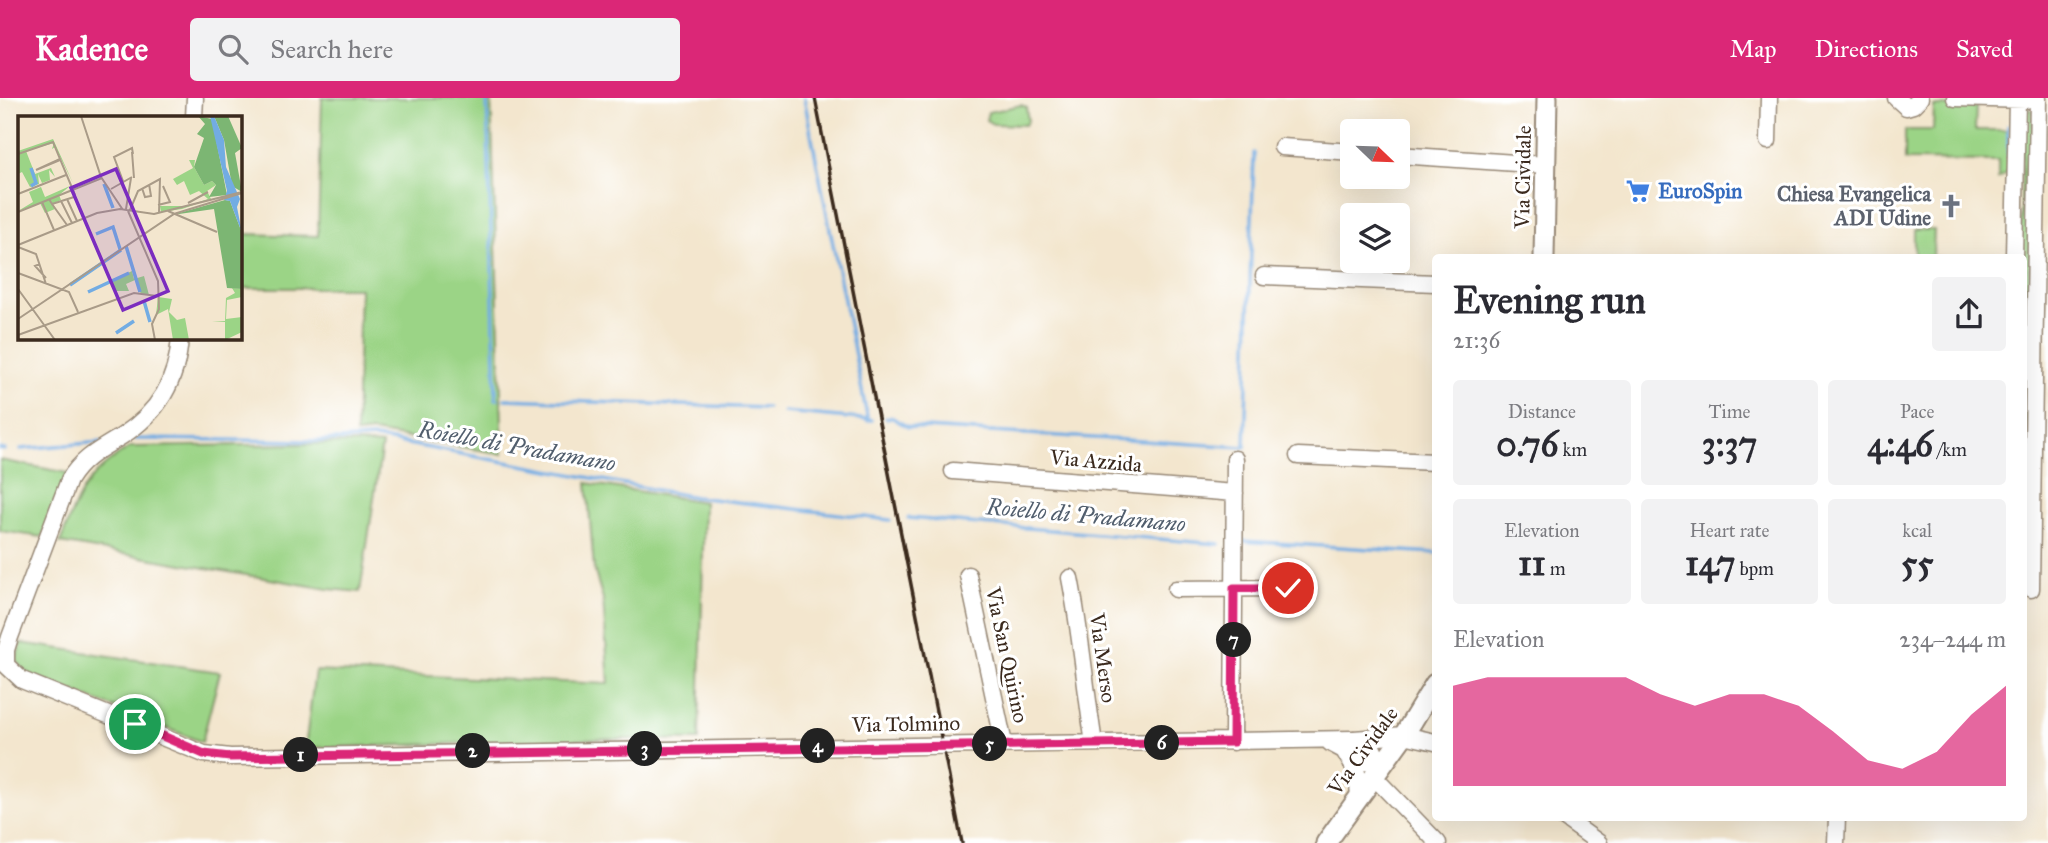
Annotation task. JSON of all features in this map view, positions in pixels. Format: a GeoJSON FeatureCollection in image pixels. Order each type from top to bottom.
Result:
{"type":"FeatureCollection","features":[{"type":"Feature","properties":{"kind":"main road","name":"Via Cividale"},"geometry":{"type":"LineString","coordinates":[[1544,254],[1548,98]]}},
{"type":"Feature","properties":{"kind":"main road","name":"Via Cividale"},"geometry":{"type":"LineString","coordinates":[[1326,843],[1432,695]]}},
{"type":"Feature","properties":{"kind":"street"},"geometry":{"type":"LineString","coordinates":[[194,116],[195,98]]}},
{"type":"Feature","properties":{"kind":"street"},"geometry":{"type":"LineString","coordinates":[[1769,98],[1769,141]]}},
{"type":"Feature","properties":{"kind":"street"},"geometry":{"type":"LineString","coordinates":[[1895,98],[1906,107],[1913,105],[1920,98]]}},
{"type":"Feature","properties":{"kind":"street"},"geometry":{"type":"LineString","coordinates":[[1959,98],[2041,99],[2027,589],[2048,590]]}},
{"type":"Feature","properties":{"kind":"street"},"geometry":{"type":"LineString","coordinates":[[2014,254],[2017,99]]}},
{"type":"Feature","properties":{"kind":"street"},"geometry":{"type":"LineString","coordinates":[[1282,147],[1340,151]]}},
{"type":"Feature","properties":{"kind":"street"},"geometry":{"type":"LineString","coordinates":[[1410,156],[1546,165]]}},
{"type":"Feature","properties":{"kind":"street"},"geometry":{"type":"LineString","coordinates":[[1264,276],[1432,283]]}},
{"type":"Feature","properties":{"kind":"street"},"geometry":{"type":"LineString","coordinates":[[3,668],[10,637],[69,480],[80,463],[141,422],[161,399],[175,375],[180,340]]}},
{"type":"Feature","properties":{"kind":"street"},"geometry":{"type":"LineString","coordinates":[[1297,456],[1432,462]]}},
{"type":"Feature","properties":{"kind":"street"},"geometry":{"type":"LineString","coordinates":[[1233,742],[1235,458]]}},
{"type":"Feature","properties":{"kind":"street","name":"Via Azzida"},"geometry":{"type":"LineString","coordinates":[[953,471],[1235,494]]}},
{"type":"Feature","properties":{"kind":"street","name":"Via San Quirino"},"geometry":{"type":"LineString","coordinates":[[968,575],[1004,744]]}},
{"type":"Feature","properties":{"kind":"street","name":"Via Merso"},"geometry":{"type":"LineString","coordinates":[[1070,578],[1083,645],[1082,672],[1094,743]]}},
{"type":"Feature","properties":{"kind":"street"},"geometry":{"type":"LineString","coordinates":[[1176,589],[1288,588]]}},
{"type":"Feature","properties":{"kind":"street","name":"Via Tolmino"},"geometry":{"type":"LineString","coordinates":[[3,668],[22,680],[204,754],[230,757],[1004,744],[1347,743],[1404,735],[1432,741]]}},
{"type":"Feature","properties":{"kind":"street"},"geometry":{"type":"LineString","coordinates":[[1347,743],[1357,773],[1359,796]]}},
{"type":"Feature","properties":{"kind":"street","name":"Via Tolmino"},"geometry":{"type":"LineString","coordinates":[[1347,743],[1377,771]]}},
{"type":"Feature","properties":{"kind":"street"},"geometry":{"type":"LineString","coordinates":[[1377,771],[1438,843]]}},
{"type":"Feature","properties":{"kind":"street"},"geometry":{"type":"LineString","coordinates":[[1569,821],[1599,843]]}},
{"type":"Feature","properties":{"kind":"street"},"geometry":{"type":"LineString","coordinates":[[1836,843],[1837,821]]}},
{"type":"Feature","properties":{"kind":"green space"},"geometry":{"type":"Polygon","coordinates":[[[322,98],[491,98],[503,454],[373,432],[356,434],[360,288],[242,288],[242,234],[318,236],[322,98]]]}},
{"type":"Feature","properties":{"kind":"green space"},"geometry":{"type":"Polygon","coordinates":[[[1021,105],[1026,107],[1028,121],[1025,125],[993,124],[986,120],[988,112],[1021,105]]]}},
{"type":"Feature","properties":{"kind":"green space"},"geometry":{"type":"Polygon","coordinates":[[[1934,106],[1976,107],[1975,130],[2009,130],[2008,173],[1998,179],[1998,161],[1905,160],[1905,130],[1933,130],[1934,106]]]}},
{"type":"Feature","properties":{"kind":"green space"},"geometry":{"type":"Polygon","coordinates":[[[2023,109],[2033,110],[2027,460],[2027,254],[2020,254],[2023,109]]]}},
{"type":"Feature","properties":{"kind":"green space"},"geometry":{"type":"Polygon","coordinates":[[[1914,230],[1934,230],[1933,254],[1914,254],[1914,230]]]}},
{"type":"Feature","properties":{"kind":"green space"},"geometry":{"type":"Polygon","coordinates":[[[355,443],[382,445],[360,592],[328,589],[60,543],[85,487],[103,467],[131,447],[355,443]]]}},
{"type":"Feature","properties":{"kind":"green space"},"geometry":{"type":"Polygon","coordinates":[[[0,460],[68,473],[42,537],[0,531],[0,460]]]}},
{"type":"Feature","properties":{"kind":"green space"},"geometry":{"type":"Polygon","coordinates":[[[587,483],[704,502],[699,740],[608,739],[305,748],[315,671],[609,684],[603,599],[594,569],[587,483]]]}},
{"type":"Feature","properties":{"kind":"green space"},"geometry":{"type":"Polygon","coordinates":[[[21,643],[220,672],[202,742],[31,675],[22,669],[16,659],[21,643]]]}},
{"type":"Feature","properties":{"kind":"waterway"},"geometry":{"type":"LineString","coordinates":[[487,98],[498,399]]}},
{"type":"Feature","properties":{"kind":"waterway"},"geometry":{"type":"LineString","coordinates":[[804,98],[868,421]]}},
{"type":"Feature","properties":{"kind":"waterway"},"geometry":{"type":"LineString","coordinates":[[2008,126],[2008,158]]}},
{"type":"Feature","properties":{"kind":"waterway"},"geometry":{"type":"LineString","coordinates":[[886,418],[891,417],[908,427],[1245,447],[1254,153]]}},
{"type":"Feature","properties":{"kind":"waterway"},"geometry":{"type":"LineString","coordinates":[[505,399],[767,408]]}},
{"type":"Feature","properties":{"kind":"waterway"},"geometry":{"type":"LineString","coordinates":[[784,412],[872,420]]}},
{"type":"Feature","properties":{"kind":"waterway","name":"Roiello di Pradamano"},"geometry":{"type":"LineString","coordinates":[[135,439],[321,441],[375,438],[695,497],[890,520]]}},
{"type":"Feature","properties":{"kind":"waterway","name":"Roiello di Pradamano"},"geometry":{"type":"LineString","coordinates":[[21,449],[101,442]]}},
{"type":"Feature","properties":{"kind":"waterway","name":"Roiello di Pradamano"},"geometry":{"type":"LineString","coordinates":[[0,449],[5,450]]}},
{"type":"Feature","properties":{"kind":"waterway","name":"Roiello di Pradamano"},"geometry":{"type":"LineString","coordinates":[[908,518],[1219,544]]}},
{"type":"Feature","properties":{"kind":"waterway","name":"Roiello di Pradamano"},"geometry":{"type":"LineString","coordinates":[[1241,541],[1432,553]]}},
{"type":"Feature","properties":{"kind":"railway"},"geometry":{"type":"LineString","coordinates":[[815,98],[962,843]]}},
{"type":"Feature","properties":{"kind":"place","name":"EuroSpin"},"geometry":{"type":"Point","coordinates":[1638,191]}},
{"type":"Feature","properties":{"kind":"place","name":"Chiesa Evangelica ADI Udine"},"geometry":{"type":"Point","coordinates":[1951,206]}},
{"type":"Feature","properties":{"kind":"route"},"geometry":{"type":"LineString","coordinates":[[135,724],[204,754],[230,757],[954,744],[1233,742],[1234,588],[1288,588]]}}]}
